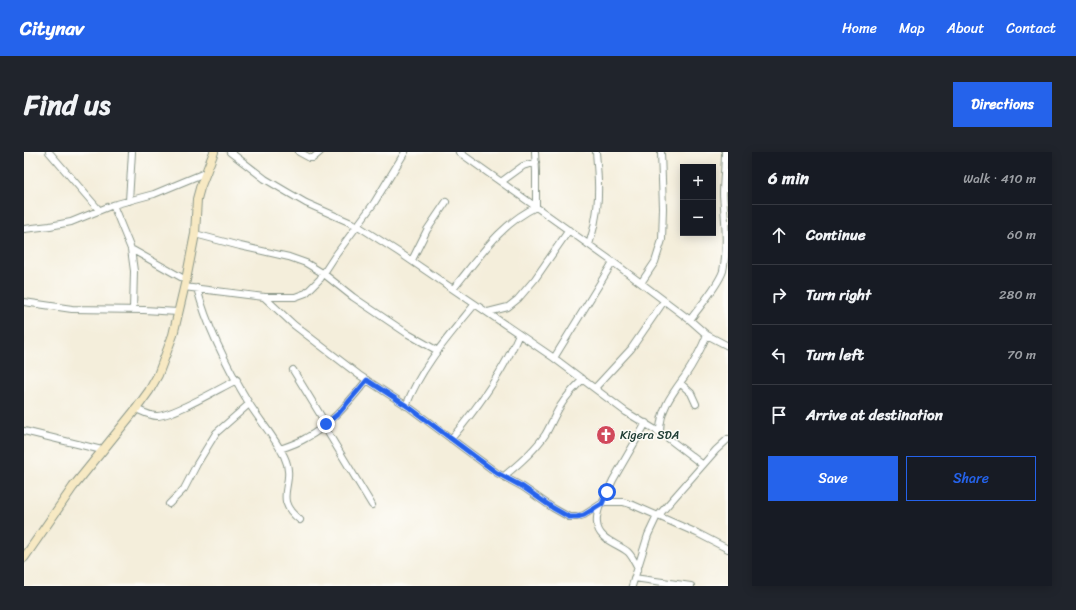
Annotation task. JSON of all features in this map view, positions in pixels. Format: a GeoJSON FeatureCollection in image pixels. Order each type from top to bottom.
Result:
{"type":"FeatureCollection","features":[{"type":"Feature","properties":{"kind":"street"},"geometry":{"type":"LineString","coordinates":[[49,152],[99,210]]}},
{"type":"Feature","properties":{"kind":"street"},"geometry":{"type":"LineString","coordinates":[[129,202],[132,152]]}},
{"type":"Feature","properties":{"kind":"street"},"geometry":{"type":"LineString","coordinates":[[24,558],[73,487],[136,409],[158,375],[167,353],[185,283],[195,234],[197,199],[214,152]]}},
{"type":"Feature","properties":{"kind":"street"},"geometry":{"type":"LineString","coordinates":[[230,152],[265,179],[306,203],[358,226],[412,260],[554,358],[626,412],[660,432],[703,465]]}},
{"type":"Feature","properties":{"kind":"street"},"geometry":{"type":"LineString","coordinates":[[299,152],[310,158],[313,158],[320,152]]}},
{"type":"Feature","properties":{"kind":"street"},"geometry":{"type":"LineString","coordinates":[[131,248],[185,283],[198,288],[264,297],[300,296],[310,290],[324,274],[335,256],[374,203],[405,152]]}},
{"type":"Feature","properties":{"kind":"street"},"geometry":{"type":"LineString","coordinates":[[459,152],[613,262],[690,320],[707,335],[728,346]]}},
{"type":"Feature","properties":{"kind":"street"},"geometry":{"type":"LineString","coordinates":[[471,160],[472,152]]}},
{"type":"Feature","properties":{"kind":"street"},"geometry":{"type":"LineString","coordinates":[[535,152],[536,207]]}},
{"type":"Feature","properties":{"kind":"street"},"geometry":{"type":"LineString","coordinates":[[589,245],[596,220],[597,208],[598,188],[596,152]]}},
{"type":"Feature","properties":{"kind":"street"},"geometry":{"type":"LineString","coordinates":[[641,284],[655,262],[662,240],[663,208],[661,152]]}},
{"type":"Feature","properties":{"kind":"street"},"geometry":{"type":"LineString","coordinates":[[690,320],[720,277],[727,261],[726,208],[723,188],[725,152]]}},
{"type":"Feature","properties":{"kind":"street"},"geometry":{"type":"LineString","coordinates":[[501,182],[523,166],[536,162]]}},
{"type":"Feature","properties":{"kind":"street"},"geometry":{"type":"LineString","coordinates":[[24,229],[71,222],[99,210],[154,194],[206,172]]}},
{"type":"Feature","properties":{"kind":"street"},"geometry":{"type":"LineString","coordinates":[[412,260],[427,230],[446,202]]}},
{"type":"Feature","properties":{"kind":"street"},"geometry":{"type":"LineString","coordinates":[[112,206],[131,248],[134,271],[133,310]]}},
{"type":"Feature","properties":{"kind":"street"},"geometry":{"type":"LineString","coordinates":[[453,289],[505,226],[525,212],[536,207]]}},
{"type":"Feature","properties":{"kind":"street"},"geometry":{"type":"LineString","coordinates":[[488,312],[508,307],[518,299],[535,279],[569,230]]}},
{"type":"Feature","properties":{"kind":"street"},"geometry":{"type":"LineString","coordinates":[[195,234],[289,257],[306,263],[324,274],[353,297],[408,334],[438,351]]}},
{"type":"Feature","properties":{"kind":"street"},"geometry":{"type":"LineString","coordinates":[[554,358],[613,262]]}},
{"type":"Feature","properties":{"kind":"street"},"geometry":{"type":"LineString","coordinates":[[198,288],[201,302],[213,334],[250,404],[280,449],[288,466],[289,473],[285,497],[286,505],[289,510],[300,520]]}},
{"type":"Feature","properties":{"kind":"street"},"geometry":{"type":"LineString","coordinates":[[264,297],[294,325],[333,356],[504,476],[569,517],[584,515],[601,504],[612,501],[623,502],[714,541],[728,549]]}},
{"type":"Feature","properties":{"kind":"street"},"geometry":{"type":"LineString","coordinates":[[595,388],[631,349],[664,301]]}},
{"type":"Feature","properties":{"kind":"street"},"geometry":{"type":"LineString","coordinates":[[24,302],[72,309],[178,312]]}},
{"type":"Feature","properties":{"kind":"street"},"geometry":{"type":"LineString","coordinates":[[406,406],[416,384],[438,351],[475,304]]}},
{"type":"Feature","properties":{"kind":"street"},"geometry":{"type":"LineString","coordinates":[[451,439],[469,418],[497,377],[508,360],[519,334]]}},
{"type":"Feature","properties":{"kind":"street"},"geometry":{"type":"LineString","coordinates":[[660,432],[663,409],[702,348],[707,335]]}},
{"type":"Feature","properties":{"kind":"street"},"geometry":{"type":"LineString","coordinates":[[293,370],[372,505]]}},
{"type":"Feature","properties":{"kind":"street"},"geometry":{"type":"LineString","coordinates":[[504,476],[526,458],[540,441],[568,395],[583,379]]}},
{"type":"Feature","properties":{"kind":"street"},"geometry":{"type":"LineString","coordinates":[[136,409],[152,415],[164,415],[237,380]]}},
{"type":"Feature","properties":{"kind":"street"},"geometry":{"type":"LineString","coordinates":[[280,449],[306,438],[325,425],[339,413],[367,380]]}},
{"type":"Feature","properties":{"kind":"street"},"geometry":{"type":"LineString","coordinates":[[680,383],[691,393],[696,404]]}},
{"type":"Feature","properties":{"kind":"street"},"geometry":{"type":"LineString","coordinates":[[169,504],[184,489],[216,433],[250,404]]}},
{"type":"Feature","properties":{"kind":"street"},"geometry":{"type":"LineString","coordinates":[[638,568],[634,559],[628,552],[604,537],[600,532],[596,520],[601,504],[613,480],[646,423]]}},
{"type":"Feature","properties":{"kind":"street"},"geometry":{"type":"LineString","coordinates":[[24,431],[102,450]]}},
{"type":"Feature","properties":{"kind":"street"},"geometry":{"type":"LineString","coordinates":[[632,586],[648,535],[658,516],[728,439]]}},
{"type":"Feature","properties":{"kind":"street"},"geometry":{"type":"LineString","coordinates":[[634,578],[691,586]]}},
{"type":"Feature","properties":{"kind":"place","name":"Kigera SDA"},"geometry":{"type":"Point","coordinates":[606,435]}},
{"type":"Feature","properties":{"kind":"route"},"geometry":{"type":"LineString","coordinates":[[326,424],[339,413],[367,380],[410,408],[497,473],[523,487],[553,508],[569,517],[584,515],[602,504],[607,492]]}}]}
